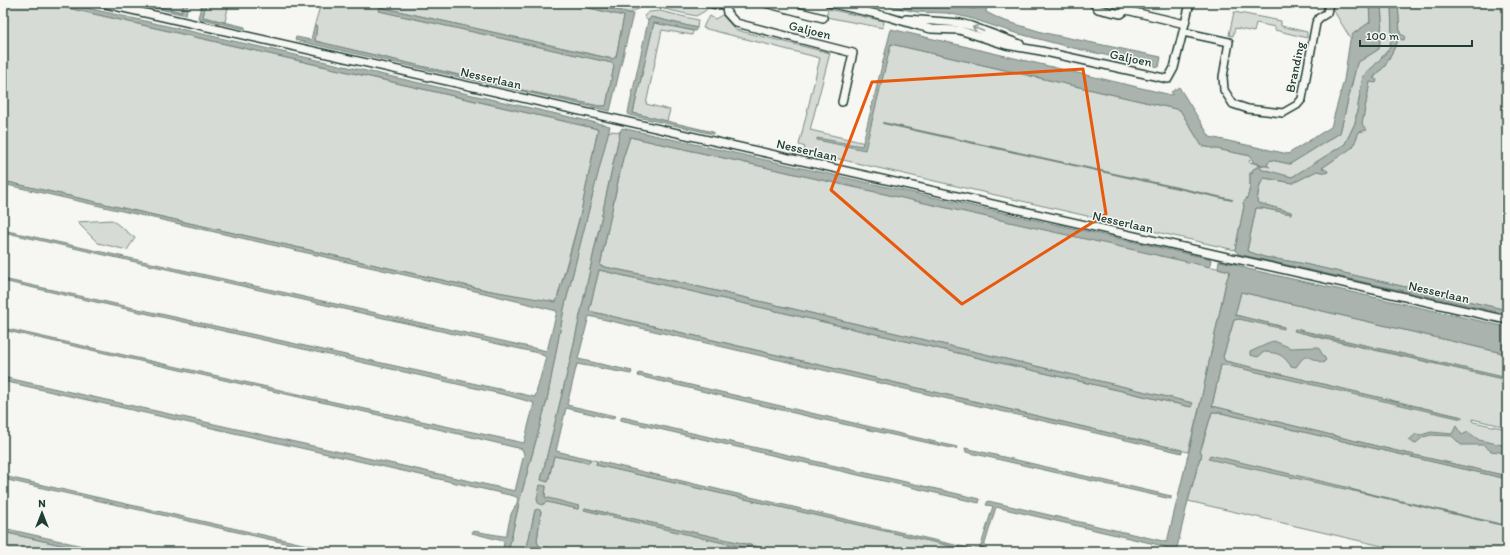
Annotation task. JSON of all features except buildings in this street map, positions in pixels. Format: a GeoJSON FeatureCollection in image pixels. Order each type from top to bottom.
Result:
{"type":"FeatureCollection","features":[{"type":"Feature","properties":{"kind":"street","name":"Nesserlaan"},"geometry":{"type":"LineString","coordinates":[[101,3],[1507,320]]}},
{"type":"Feature","properties":{"kind":"street","name":"Galjoen"},"geometry":{"type":"LineString","coordinates":[[709,3],[718,5],[724,3],[727,13],[736,23],[853,53],[842,102]]}},
{"type":"Feature","properties":{"kind":"street","name":"Galjoen"},"geometry":{"type":"LineString","coordinates":[[765,3],[823,18]]}},
{"type":"Feature","properties":{"kind":"street","name":"Galjoen"},"geometry":{"type":"LineString","coordinates":[[829,3],[889,17],[960,23],[1041,51],[1168,79],[1174,68],[1183,32]]}},
{"type":"Feature","properties":{"kind":"street"},"geometry":{"type":"LineString","coordinates":[[1093,3],[1098,8],[1108,7],[1121,14],[1126,10],[1185,24]]}},
{"type":"Feature","properties":{"kind":"street"},"geometry":{"type":"LineString","coordinates":[[1183,32],[1190,3]]}},
{"type":"Feature","properties":{"kind":"street","name":"Branding"},"geometry":{"type":"LineString","coordinates":[[1183,32],[1229,42],[1223,76],[1224,90],[1233,104],[1248,109],[1283,113],[1297,105],[1302,99],[1317,20],[1327,13],[1329,3]]}},
{"type":"Feature","properties":{"kind":"highlighted area"},"geometry":{"type":"Polygon","coordinates":[[[1083,69],[1106,214],[962,304],[831,190],[872,82],[1083,69]]]}},
{"type":"Feature","properties":{"kind":"shaded area"},"geometry":{"type":"Polygon","coordinates":[[[3,3],[46,3],[598,129],[581,212],[556,303],[486,290],[3,181],[3,3]]]}},
{"type":"Feature","properties":{"kind":"shaded area"},"geometry":{"type":"Polygon","coordinates":[[[46,3],[65,3],[610,126],[564,309],[547,400],[520,499],[508,552],[502,552],[503,541],[472,533],[473,531],[506,536],[511,514],[518,498],[514,496],[3,381],[3,377],[515,491],[524,454],[522,449],[3,330],[3,328],[524,443],[534,403],[510,396],[3,281],[3,279],[535,397],[546,357],[538,353],[3,232],[3,230],[547,351],[557,311],[484,293],[3,184],[3,181],[486,290],[556,302],[581,212],[598,129],[46,3]]]}},
{"type":"Feature","properties":{"kind":"shaded area"},"geometry":{"type":"Polygon","coordinates":[[[132,3],[141,3],[181,12],[184,3],[188,3],[186,15],[132,3]]]}},
{"type":"Feature","properties":{"kind":"shaded area"},"geometry":{"type":"Polygon","coordinates":[[[141,3],[184,3],[182,12],[141,3]]]}},
{"type":"Feature","properties":{"kind":"shaded area"},"geometry":{"type":"Polygon","coordinates":[[[202,3],[206,3],[203,17],[245,27],[245,29],[198,18],[202,3]]]}},
{"type":"Feature","properties":{"kind":"shaded area"},"geometry":{"type":"Polygon","coordinates":[[[206,3],[229,3],[225,22],[203,17],[206,3]]]}},
{"type":"Feature","properties":{"kind":"shaded area"},"geometry":{"type":"Polygon","coordinates":[[[321,3],[567,3],[624,16],[616,57],[613,59],[380,7],[380,11],[612,63],[614,66],[606,106],[599,106],[522,90],[315,41],[317,25],[314,27],[321,3]]]}},
{"type":"Feature","properties":{"kind":"shaded area"},"geometry":{"type":"Polygon","coordinates":[[[567,3],[586,3],[633,14],[610,111],[295,40],[296,37],[311,40],[314,27],[317,25],[315,41],[522,90],[599,106],[606,106],[614,66],[612,63],[379,11],[380,7],[612,59],[616,57],[624,16],[567,3]]]}},
{"type":"Feature","properties":{"kind":"shaded area"},"geometry":{"type":"Polygon","coordinates":[[[586,3],[638,3],[640,8],[630,13],[586,3]]]}},
{"type":"Feature","properties":{"kind":"shaded area"},"geometry":{"type":"Polygon","coordinates":[[[645,3],[691,3],[708,8],[696,16],[646,6],[645,3]]]}},
{"type":"Feature","properties":{"kind":"shaded area"},"geometry":{"type":"Polygon","coordinates":[[[874,3],[963,3],[972,9],[977,8],[980,3],[987,3],[986,12],[1002,20],[1045,33],[1161,57],[1159,67],[1069,47],[1012,32],[961,16],[946,13],[917,12],[874,3]]]}},
{"type":"Feature","properties":{"kind":"shaded area"},"geometry":{"type":"Polygon","coordinates":[[[1333,3],[1369,3],[1370,22],[1353,34],[1351,39],[1332,8],[1333,3]]]}},
{"type":"Feature","properties":{"kind":"shaded area"},"geometry":{"type":"Polygon","coordinates":[[[1369,3],[1381,3],[1382,21],[1379,49],[1357,63],[1340,133],[1290,164],[1271,160],[1267,166],[1252,162],[1253,159],[1251,156],[1202,146],[1180,110],[891,44],[865,150],[817,140],[817,138],[862,146],[891,29],[1171,95],[1173,94],[1171,92],[1179,87],[1210,137],[1288,154],[1331,127],[1344,80],[1350,40],[1353,34],[1370,22],[1369,3]]]}},
{"type":"Feature","properties":{"kind":"shaded area"},"geometry":{"type":"Polygon","coordinates":[[[1381,3],[1391,3],[1392,36],[1389,49],[1363,76],[1355,123],[1345,144],[1292,177],[1265,171],[1260,168],[1261,165],[1270,167],[1267,165],[1271,160],[1290,164],[1340,133],[1357,63],[1379,49],[1382,21],[1381,3]]]}},
{"type":"Feature","properties":{"kind":"shaded area"},"geometry":{"type":"Polygon","coordinates":[[[1391,3],[1398,3],[1400,34],[1405,36],[1404,40],[1399,39],[1385,66],[1373,78],[1377,80],[1376,83],[1370,82],[1362,124],[1367,130],[1359,132],[1353,147],[1322,168],[1328,171],[1327,173],[1317,171],[1293,183],[1264,178],[1259,188],[1258,203],[1291,212],[1291,214],[1256,208],[1247,251],[1264,257],[1300,263],[1507,310],[1507,314],[1238,254],[1235,250],[1244,206],[1243,203],[1246,200],[1250,189],[1250,173],[1252,173],[1253,169],[1258,167],[1258,164],[1261,165],[1260,168],[1265,171],[1292,177],[1345,144],[1355,123],[1363,76],[1389,49],[1392,36],[1391,3]]]}},
{"type":"Feature","properties":{"kind":"shaded area"},"geometry":{"type":"Polygon","coordinates":[[[1398,3],[1507,3],[1507,310],[1300,263],[1264,257],[1247,251],[1256,208],[1291,214],[1291,212],[1258,203],[1259,188],[1264,178],[1293,183],[1322,168],[1352,147],[1362,124],[1370,82],[1385,66],[1399,39],[1404,39],[1400,34],[1398,3]]]}},
{"type":"Feature","properties":{"kind":"shaded area"},"geometry":{"type":"Polygon","coordinates":[[[828,9],[884,21],[883,28],[826,17],[828,9]]]}},
{"type":"Feature","properties":{"kind":"shaded area"},"geometry":{"type":"Polygon","coordinates":[[[660,11],[698,20],[697,28],[651,17],[648,21],[644,16],[649,12],[660,11]]]}},
{"type":"Feature","properties":{"kind":"shaded area"},"geometry":{"type":"Polygon","coordinates":[[[1234,12],[1281,21],[1281,26],[1307,32],[1307,38],[1275,30],[1275,27],[1256,23],[1254,32],[1235,28],[1233,36],[1229,35],[1234,12]]]}},
{"type":"Feature","properties":{"kind":"shaded area"},"geometry":{"type":"Polygon","coordinates":[[[722,15],[736,30],[830,53],[810,130],[865,143],[891,44],[1180,110],[1202,146],[1251,156],[1253,159],[1250,159],[1249,162],[1257,164],[1258,166],[1252,173],[1250,173],[1250,189],[1246,200],[1243,203],[1244,206],[1235,250],[804,151],[805,147],[799,145],[820,58],[703,28],[710,16],[715,19],[722,15]]]}},
{"type":"Feature","properties":{"kind":"shaded area"},"geometry":{"type":"Polygon","coordinates":[[[651,17],[697,28],[695,31],[654,23],[633,113],[713,132],[713,134],[629,115],[628,113],[648,21],[651,17]]]}},
{"type":"Feature","properties":{"kind":"shaded area"},"geometry":{"type":"Polygon","coordinates":[[[654,22],[693,31],[692,35],[662,30],[646,104],[670,110],[667,121],[633,113],[654,22]]]}},
{"type":"Feature","properties":{"kind":"shaded area"},"geometry":{"type":"Polygon","coordinates":[[[622,128],[1211,259],[1210,267],[630,137],[623,158],[600,266],[674,281],[1193,403],[1191,407],[599,270],[589,311],[1182,450],[1182,453],[589,316],[578,359],[632,371],[631,374],[577,364],[567,405],[615,416],[613,419],[566,408],[556,451],[590,459],[589,463],[554,456],[548,482],[541,480],[571,357],[622,128]]]}},
{"type":"Feature","properties":{"kind":"shaded area"},"geometry":{"type":"Polygon","coordinates":[[[608,132],[620,132],[571,357],[541,480],[548,482],[554,456],[589,463],[590,459],[597,461],[596,465],[979,552],[781,552],[585,508],[585,510],[762,552],[567,552],[539,546],[537,541],[541,511],[535,510],[526,552],[508,552],[520,499],[547,400],[564,309],[608,132]],[[546,486],[538,498],[547,502],[578,509],[545,497],[546,486]]]}},
{"type":"Feature","properties":{"kind":"shaded area"},"geometry":{"type":"Polygon","coordinates":[[[630,137],[1230,271],[1226,282],[1200,405],[1188,452],[589,311],[599,270],[1191,407],[1192,403],[674,281],[600,266],[623,158],[630,137]]]}},
{"type":"Feature","properties":{"kind":"shaded area"},"geometry":{"type":"Polygon","coordinates":[[[112,220],[135,238],[127,250],[98,243],[77,222],[112,220]]]}},
{"type":"Feature","properties":{"kind":"shaded area"},"geometry":{"type":"Polygon","coordinates":[[[1219,261],[1235,264],[1248,269],[1507,327],[1507,354],[1241,292],[1235,315],[1284,327],[1284,329],[1239,319],[1234,320],[1223,357],[1225,361],[1462,417],[1462,419],[1226,365],[1221,365],[1212,406],[1507,476],[1507,479],[1212,412],[1200,452],[1202,453],[1201,458],[1188,501],[1176,552],[1164,552],[1166,547],[1159,545],[996,507],[983,550],[992,552],[975,551],[975,549],[980,549],[993,506],[986,505],[988,501],[1167,542],[1200,405],[1226,282],[1230,271],[1218,268],[1219,261]]]}},
{"type":"Feature","properties":{"kind":"shaded area"},"geometry":{"type":"Polygon","coordinates":[[[1241,292],[1507,354],[1507,378],[1295,329],[1295,331],[1325,339],[1507,380],[1507,427],[1472,419],[1473,422],[1507,429],[1507,476],[1212,406],[1221,365],[1226,365],[1462,417],[1225,361],[1223,357],[1234,320],[1239,319],[1284,327],[1235,315],[1241,292]]]}},
{"type":"Feature","properties":{"kind":"shaded area"},"geometry":{"type":"Polygon","coordinates":[[[1295,329],[1507,378],[1507,380],[1294,331],[1295,329]]]}},
{"type":"Feature","properties":{"kind":"shaded area"},"geometry":{"type":"Polygon","coordinates":[[[1274,341],[1291,348],[1318,347],[1326,360],[1323,363],[1306,356],[1296,367],[1291,366],[1285,359],[1277,354],[1264,352],[1258,357],[1250,355],[1250,352],[1274,341]]]}},
{"type":"Feature","properties":{"kind":"shaded area"},"geometry":{"type":"Polygon","coordinates":[[[639,373],[957,447],[956,449],[811,417],[638,376],[639,373]]]}},
{"type":"Feature","properties":{"kind":"shaded area"},"geometry":{"type":"Polygon","coordinates":[[[1212,412],[1507,479],[1507,552],[1408,552],[1188,501],[1201,458],[1200,453],[1212,412]]]}},
{"type":"Feature","properties":{"kind":"shaded area"},"geometry":{"type":"Polygon","coordinates":[[[622,417],[980,499],[979,503],[620,420],[622,417]]]}},
{"type":"Feature","properties":{"kind":"shaded area"},"geometry":{"type":"Polygon","coordinates":[[[1456,426],[1462,435],[1468,432],[1479,440],[1507,446],[1507,453],[1491,451],[1483,445],[1461,445],[1452,436],[1431,435],[1423,437],[1415,444],[1409,440],[1416,434],[1421,435],[1431,432],[1452,434],[1456,426]]]}},
{"type":"Feature","properties":{"kind":"shaded area"},"geometry":{"type":"Polygon","coordinates":[[[965,448],[1171,496],[1171,499],[966,452],[965,448]]]}},
{"type":"Feature","properties":{"kind":"shaded area"},"geometry":{"type":"Polygon","coordinates":[[[1210,455],[1350,488],[1354,491],[1208,459],[1210,455]]]}},
{"type":"Feature","properties":{"kind":"shaded area"},"geometry":{"type":"Polygon","coordinates":[[[597,461],[972,549],[972,551],[596,465],[597,461]]]}},
{"type":"Feature","properties":{"kind":"shaded area"},"geometry":{"type":"Polygon","coordinates":[[[3,476],[338,552],[325,552],[3,479],[3,476]]]}},
{"type":"Feature","properties":{"kind":"shaded area"},"geometry":{"type":"Polygon","coordinates":[[[540,485],[546,486],[545,497],[579,506],[578,509],[547,502],[542,505],[538,503],[537,498],[540,485]]]}},
{"type":"Feature","properties":{"kind":"shaded area"},"geometry":{"type":"Polygon","coordinates":[[[585,508],[781,552],[762,552],[584,510],[585,508]]]}},
{"type":"Feature","properties":{"kind":"shaded area"},"geometry":{"type":"Polygon","coordinates":[[[538,509],[541,511],[537,541],[539,546],[567,552],[546,552],[538,550],[534,552],[526,552],[535,510],[538,509]]]}},
{"type":"Feature","properties":{"kind":"shaded area"},"geometry":{"type":"Polygon","coordinates":[[[3,528],[109,552],[93,552],[3,532],[3,528]]]}},
{"type":"Feature","properties":{"kind":"shaded area"},"geometry":{"type":"Polygon","coordinates":[[[3,532],[93,552],[3,552],[3,532]]]}},
{"type":"Feature","properties":{"kind":"waterway"},"geometry":{"type":"LineString","coordinates":[[883,123],[1232,200]]}},
{"type":"Feature","properties":{"kind":"waterway"},"geometry":{"type":"LineString","coordinates":[[1352,490],[1507,526]]}}]}
